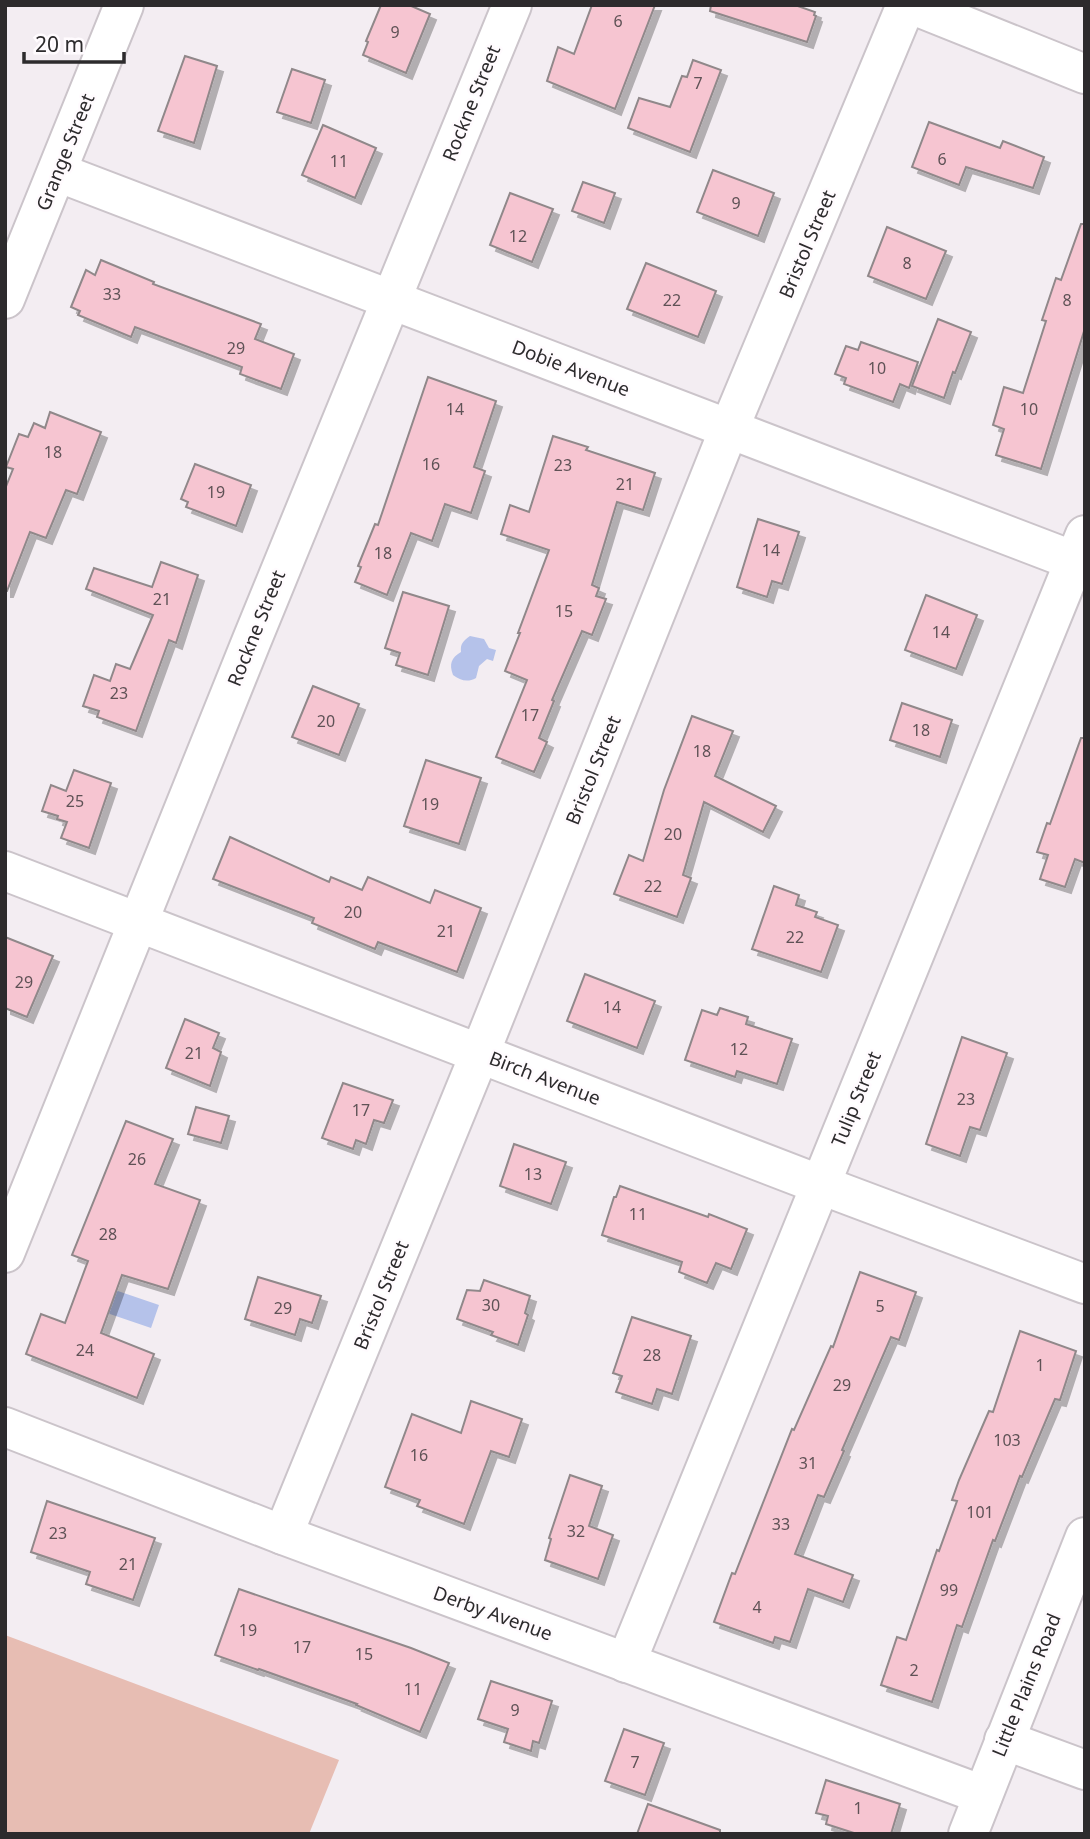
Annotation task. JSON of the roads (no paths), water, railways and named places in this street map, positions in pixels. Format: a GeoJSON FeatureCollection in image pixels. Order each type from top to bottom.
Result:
{"type":"FeatureCollection","features":[{"type":"Feature","properties":{"kind":"street","name":"Grange Street"},"geometry":{"type":"LineString","coordinates":[[5,299],[124,5]]}},
{"type":"Feature","properties":{"kind":"street","name":"Rockne Street"},"geometry":{"type":"LineString","coordinates":[[5,1253],[390,299],[512,5]]}},
{"type":"Feature","properties":{"kind":"street","name":"Bristol Street"},"geometry":{"type":"LineString","coordinates":[[282,1535],[480,1053],[729,429],[906,5]]}},
{"type":"Feature","properties":{"kind":"street"},"geometry":{"type":"LineString","coordinates":[[913,5],[1085,74]]}},
{"type":"Feature","properties":{"kind":"street","name":"Dobie Avenue"},"geometry":{"type":"LineString","coordinates":[[57,172],[729,429],[1081,553]]}},
{"type":"Feature","properties":{"kind":"street","name":"Tulip Street"},"geometry":{"type":"LineString","coordinates":[[626,1663],[1081,553]]}},
{"type":"Feature","properties":{"kind":"street","name":"Birch Avenue"},"geometry":{"type":"LineString","coordinates":[[5,872],[1085,1284]]}},
{"type":"Feature","properties":{"kind":"street","name":"Derby Avenue"},"geometry":{"type":"LineString","coordinates":[[5,1427],[282,1535],[983,1795]]}},
{"type":"Feature","properties":{"kind":"street","name":"Little Plains Road"},"geometry":{"type":"LineString","coordinates":[[968,1834],[1085,1537]]}},
{"type":"Feature","properties":{"kind":"street"},"geometry":{"type":"LineString","coordinates":[[1004,1740],[1085,1770]]}},
{"type":"Feature","properties":{"kind":"water"},"geometry":{"type":"Polygon","coordinates":[[[470,636],[484,639],[489,648],[496,650],[493,661],[487,659],[479,666],[476,678],[467,681],[453,675],[451,664],[461,652],[462,643],[470,636]]]}},
{"type":"Feature","properties":{"kind":"water"},"geometry":{"type":"Polygon","coordinates":[[[112,1289],[159,1305],[151,1328],[104,1312],[112,1289]]]}}]}
